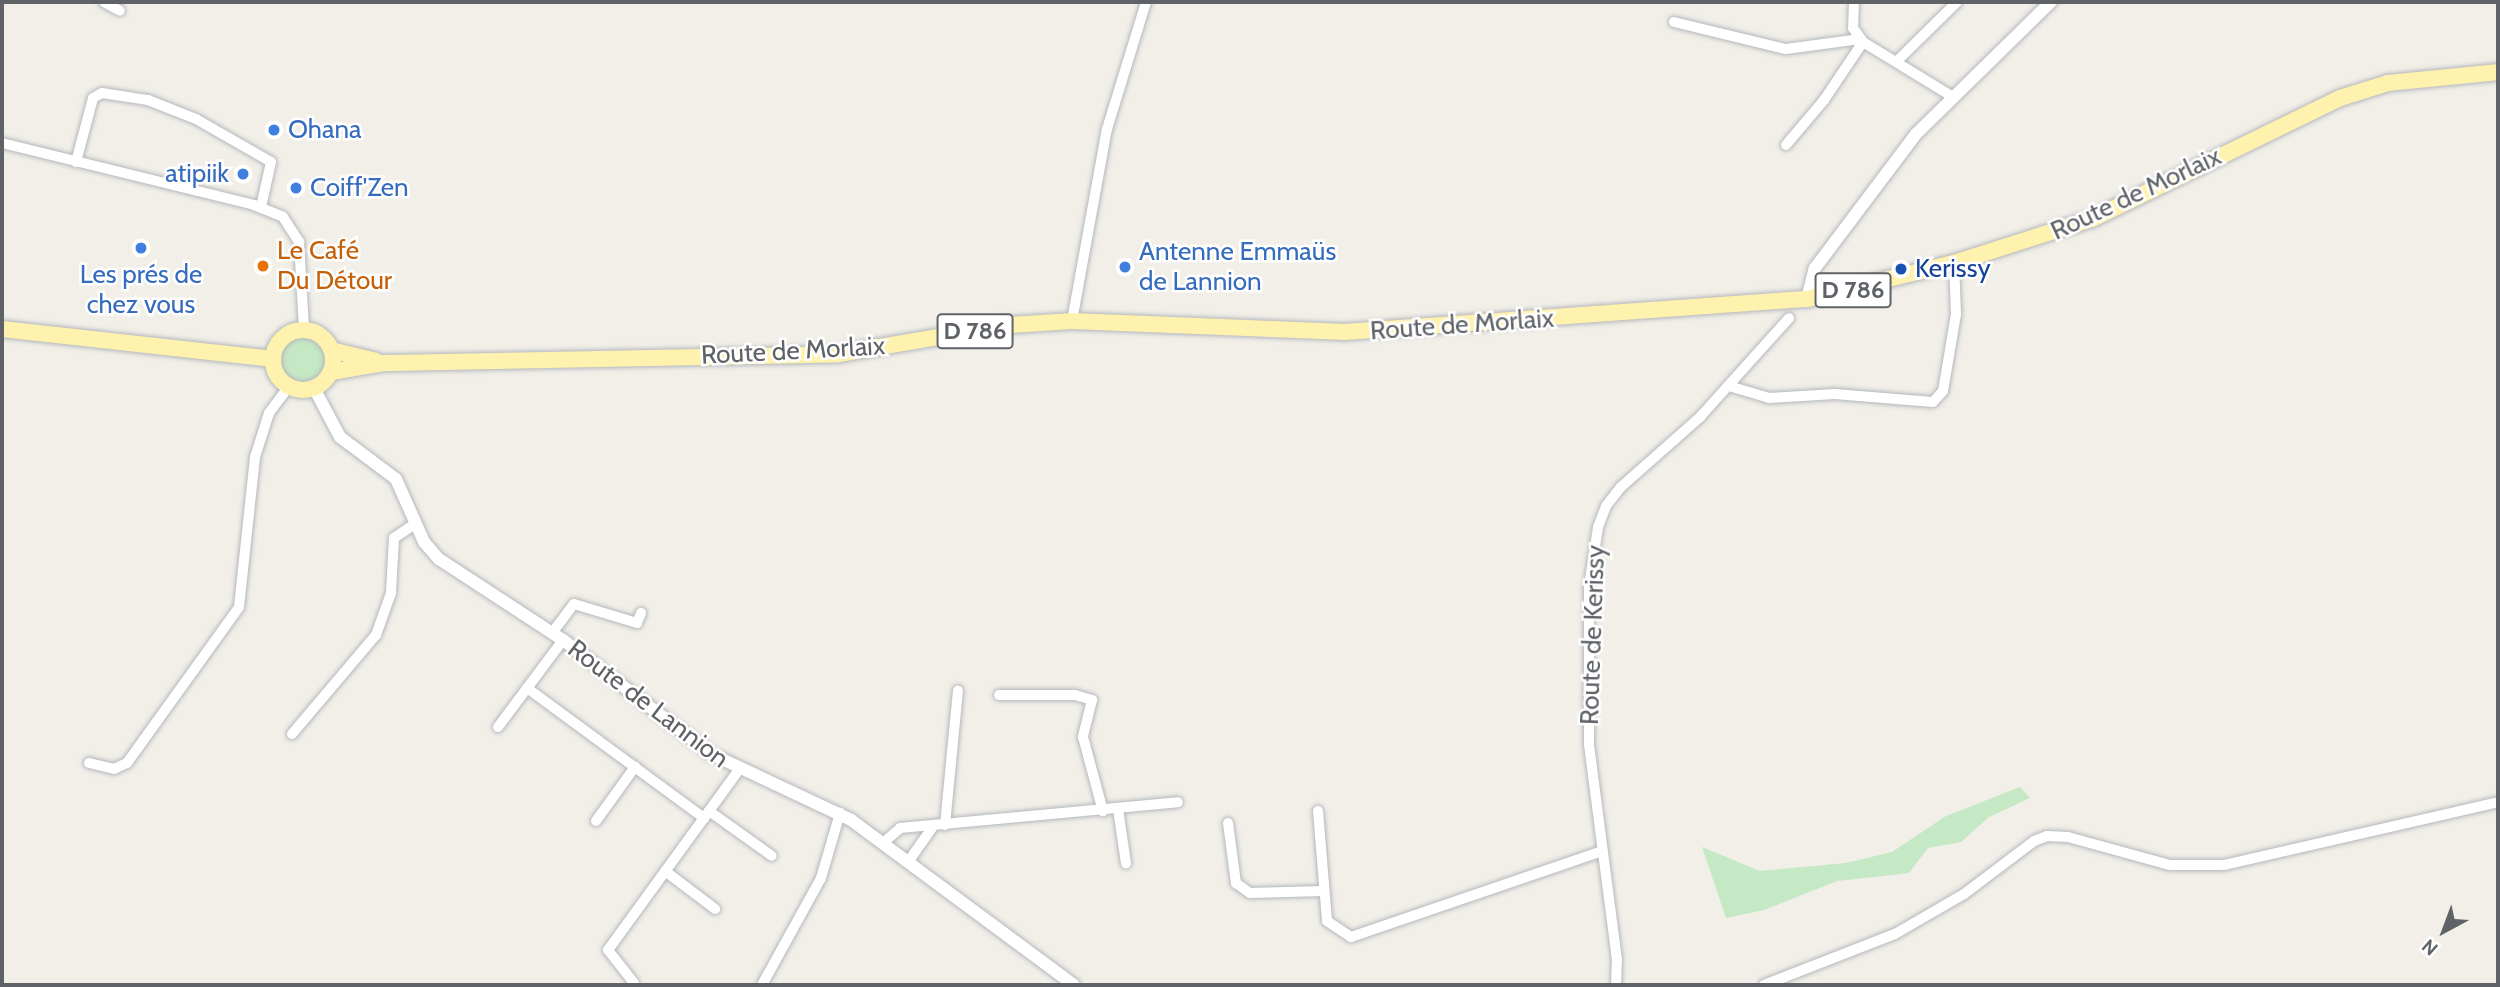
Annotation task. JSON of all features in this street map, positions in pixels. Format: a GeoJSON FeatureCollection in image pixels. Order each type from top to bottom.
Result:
{"type":"FeatureCollection","features":[{"type":"Feature","properties":{"kind":"main road","name":"Route de Morlaix"},"geometry":{"type":"LineString","coordinates":[[331,372],[385,363],[838,354],[1010,325],[1072,321],[1345,332],[1807,299],[1955,263],[2092,219],[2340,98],[2388,83],[2498,72]]}},
{"type":"Feature","properties":{"kind":"main road"},"geometry":{"type":"LineString","coordinates":[[2,329],[273,359]]}},
{"type":"Feature","properties":{"kind":"main road"},"geometry":{"type":"LineString","coordinates":[[304,330],[321,336],[331,350],[331,372],[314,388],[289,386],[281,379],[273,359],[282,338],[304,330]]}},
{"type":"Feature","properties":{"kind":"main road","name":"Route de Morlaix"},"geometry":{"type":"LineString","coordinates":[[331,350],[385,363]]}},
{"type":"Feature","properties":{"kind":"street"},"geometry":{"type":"LineString","coordinates":[[104,2],[120,11]]}},
{"type":"Feature","properties":{"kind":"street"},"geometry":{"type":"LineString","coordinates":[[1072,321],[1107,128],[1146,2]]}},
{"type":"Feature","properties":{"kind":"street"},"geometry":{"type":"LineString","coordinates":[[1854,2],[1853,28],[1861,40],[1953,97]]}},
{"type":"Feature","properties":{"kind":"street"},"geometry":{"type":"LineString","coordinates":[[1897,61],[1957,2]]}},
{"type":"Feature","properties":{"kind":"street"},"geometry":{"type":"LineString","coordinates":[[1807,299],[1815,268],[1916,134],[2051,2]]}},
{"type":"Feature","properties":{"kind":"street"},"geometry":{"type":"LineString","coordinates":[[1674,22],[1786,48],[1861,40]]}},
{"type":"Feature","properties":{"kind":"street"},"geometry":{"type":"LineString","coordinates":[[1786,145],[1824,100],[1861,40]]}},
{"type":"Feature","properties":{"kind":"street"},"geometry":{"type":"LineString","coordinates":[[76,162],[93,98],[102,93],[148,100],[196,119],[271,162],[261,207]]}},
{"type":"Feature","properties":{"kind":"street"},"geometry":{"type":"LineString","coordinates":[[2,143],[261,207],[283,217],[299,242],[304,330]]}},
{"type":"Feature","properties":{"kind":"street"},"geometry":{"type":"LineString","coordinates":[[1729,386],[1769,398],[1835,394],[1933,402],[1943,391],[1956,314],[1955,263]]}},
{"type":"Feature","properties":{"kind":"street","name":"Route de Kerissy"},"geometry":{"type":"LineString","coordinates":[[1616,985],[1589,745],[1589,586],[1598,527],[1606,506],[1621,487],[1729,386],[1789,318]]}},
{"type":"Feature","properties":{"kind":"street"},"geometry":{"type":"LineString","coordinates":[[89,763],[114,769],[127,763],[239,607],[255,457],[265,421],[289,386]]}},
{"type":"Feature","properties":{"kind":"street","name":"Route de Lannion"},"geometry":{"type":"LineString","coordinates":[[314,388],[340,437],[396,480],[415,524],[439,559],[557,637],[738,771],[839,813],[1074,985]]}},
{"type":"Feature","properties":{"kind":"street"},"geometry":{"type":"LineString","coordinates":[[292,734],[376,635],[391,593],[394,538],[415,524]]}},
{"type":"Feature","properties":{"kind":"street"},"geometry":{"type":"LineString","coordinates":[[498,727],[527,688],[574,604],[637,623],[641,613]]}},
{"type":"Feature","properties":{"kind":"street"},"geometry":{"type":"LineString","coordinates":[[527,688],[635,767],[772,856]]}},
{"type":"Feature","properties":{"kind":"street"},"geometry":{"type":"LineString","coordinates":[[945,825],[958,691]]}},
{"type":"Feature","properties":{"kind":"street"},"geometry":{"type":"LineString","coordinates":[[999,695],[1075,695],[1092,701],[1083,737],[1103,811]]}},
{"type":"Feature","properties":{"kind":"street"},"geometry":{"type":"LineString","coordinates":[[596,821],[635,767]]}},
{"type":"Feature","properties":{"kind":"street"},"geometry":{"type":"LineString","coordinates":[[634,983],[608,950],[738,771]]}},
{"type":"Feature","properties":{"kind":"street"},"geometry":{"type":"LineString","coordinates":[[883,843],[900,828],[932,828],[1178,802]]}},
{"type":"Feature","properties":{"kind":"street"},"geometry":{"type":"LineString","coordinates":[[1764,985],[1895,934],[1934,914],[2034,841],[2047,836],[2068,837],[2170,865],[2224,865],[2498,802]]}},
{"type":"Feature","properties":{"kind":"street"},"geometry":{"type":"LineString","coordinates":[[1118,809],[1126,863]]}},
{"type":"Feature","properties":{"kind":"street"},"geometry":{"type":"LineString","coordinates":[[1318,811],[1327,921],[1351,937],[1602,851]]}},
{"type":"Feature","properties":{"kind":"street"},"geometry":{"type":"LineString","coordinates":[[762,985],[821,878],[839,813]]}},
{"type":"Feature","properties":{"kind":"street"},"geometry":{"type":"LineString","coordinates":[[1228,823],[1236,883],[1250,894],[1323,891]]}},
{"type":"Feature","properties":{"kind":"street"},"geometry":{"type":"LineString","coordinates":[[908,862],[932,828]]}},
{"type":"Feature","properties":{"kind":"street"},"geometry":{"type":"LineString","coordinates":[[664,871],[715,909]]}},
{"type":"Feature","properties":{"kind":"green space"},"geometry":{"type":"Polygon","coordinates":[[[302,334],[319,341],[326,358],[319,375],[302,382],[285,375],[278,358],[285,341],[302,334]]]}},
{"type":"Feature","properties":{"kind":"green space"},"geometry":{"type":"Polygon","coordinates":[[[2020,787],[2030,798],[1989,817],[1961,842],[1928,848],[1909,873],[1837,881],[1764,910],[1726,918],[1702,847],[1760,871],[1846,863],[1892,852],[1946,816],[2020,787]]]}},
{"type":"Feature","properties":{"kind":"place","name":"Ohana"},"geometry":{"type":"Point","coordinates":[274,130]}},
{"type":"Feature","properties":{"kind":"place","name":"atipiik"},"geometry":{"type":"Point","coordinates":[243,174]}},
{"type":"Feature","properties":{"kind":"place","name":"Coiff'Zen"},"geometry":{"type":"Point","coordinates":[296,188]}},
{"type":"Feature","properties":{"kind":"place","name":"Les prés de chez vous"},"geometry":{"type":"Point","coordinates":[141,248]}},
{"type":"Feature","properties":{"kind":"place","name":"Le Café Du Détour"},"geometry":{"type":"Point","coordinates":[263,266]}},
{"type":"Feature","properties":{"kind":"place","name":"Antenne Emmaüs de Lannion"},"geometry":{"type":"Point","coordinates":[1125,267]}},
{"type":"Feature","properties":{"kind":"place","name":"Kerissy"},"geometry":{"type":"Point","coordinates":[1901,269]}}]}
